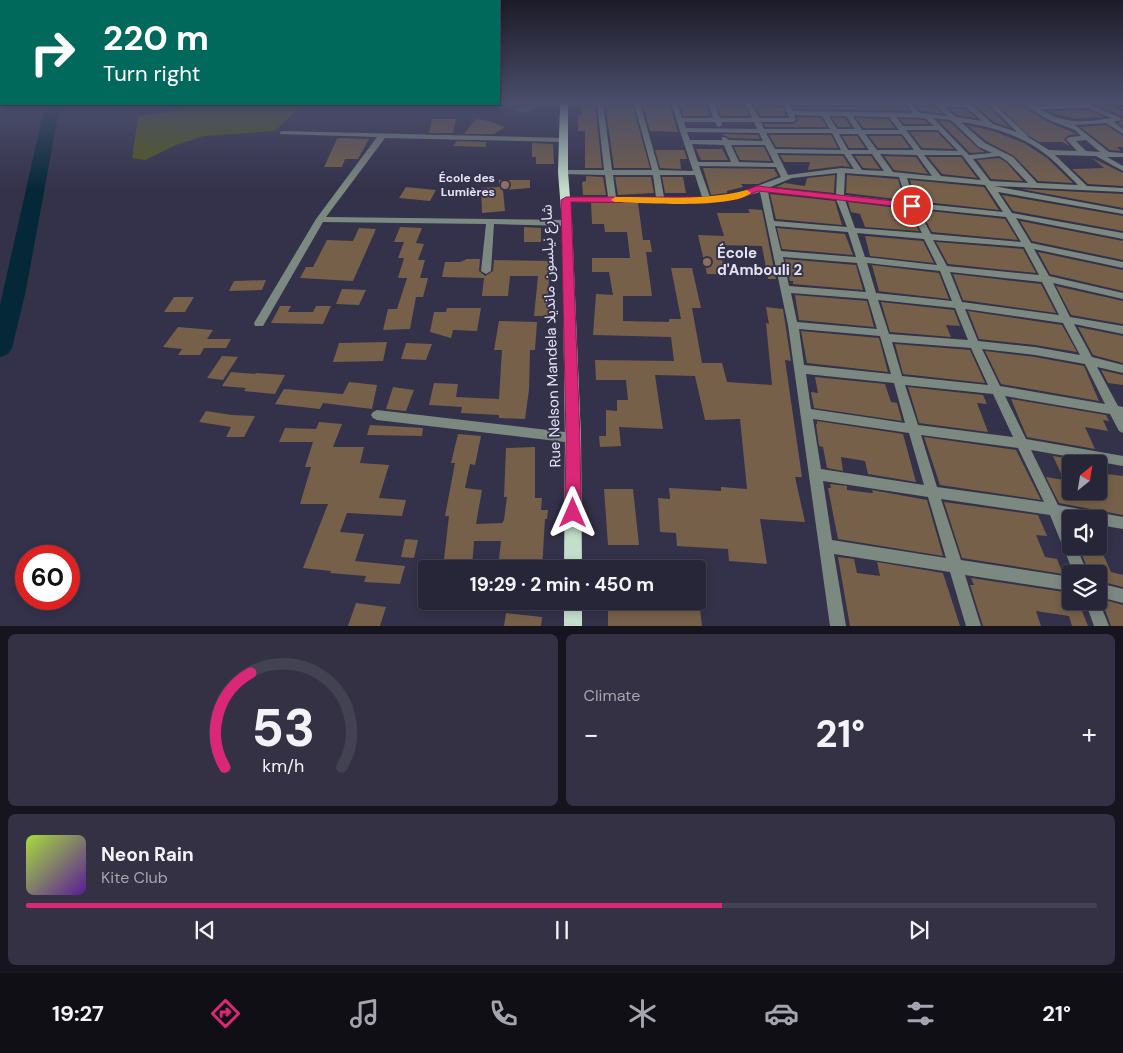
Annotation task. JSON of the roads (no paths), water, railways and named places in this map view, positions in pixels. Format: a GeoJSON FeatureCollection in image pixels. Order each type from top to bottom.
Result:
{"type":"FeatureCollection","features":[{"type":"Feature","properties":{"kind":"main road","name":"Rue Nelson Mandela شارع نيلسون مانديلا"},"geometry":{"type":"LineString","coordinates":[[564,132],[563,172],[567,223],[573,438],[573,560]]}},
{"type":"Feature","properties":{"kind":"main road"},"geometry":{"type":"LineString","coordinates":[[573,610],[573,626]]}},
{"type":"Feature","properties":{"kind":"street"},"geometry":{"type":"LineString","coordinates":[[603,132],[612,200]]}},
{"type":"Feature","properties":{"kind":"street"},"geometry":{"type":"LineString","coordinates":[[645,132],[656,172],[661,200]]}},
{"type":"Feature","properties":{"kind":"street"},"geometry":{"type":"LineString","coordinates":[[685,132],[707,200]]}},
{"type":"Feature","properties":{"kind":"street"},"geometry":{"type":"LineString","coordinates":[[722,132],[736,165]]}},
{"type":"Feature","properties":{"kind":"street"},"geometry":{"type":"LineString","coordinates":[[763,132],[785,177]]}},
{"type":"Feature","properties":{"kind":"street"},"geometry":{"type":"LineString","coordinates":[[834,132],[860,172]]}},
{"type":"Feature","properties":{"kind":"street"},"geometry":{"type":"LineString","coordinates":[[861,132],[890,174]]}},
{"type":"Feature","properties":{"kind":"street"},"geometry":{"type":"LineString","coordinates":[[904,132],[938,178]]}},
{"type":"Feature","properties":{"kind":"street"},"geometry":{"type":"LineString","coordinates":[[944,132],[992,186],[1011,215],[1026,245],[1048,280],[1088,360],[1118,411],[1123,428]]}},
{"type":"Feature","properties":{"kind":"street"},"geometry":{"type":"LineString","coordinates":[[967,132],[982,145],[1010,159],[1034,185]]}},
{"type":"Feature","properties":{"kind":"street"},"geometry":{"type":"LineString","coordinates":[[1006,132],[1031,142]]}},
{"type":"Feature","properties":{"kind":"street"},"geometry":{"type":"LineString","coordinates":[[1021,132],[1046,152],[1085,188]]}},
{"type":"Feature","properties":{"kind":"street"},"geometry":{"type":"LineString","coordinates":[[1080,132],[1108,155]]}},
{"type":"Feature","properties":{"kind":"street"},"geometry":{"type":"LineString","coordinates":[[282,133],[564,140]]}},
{"type":"Feature","properties":{"kind":"street"},"geometry":{"type":"LineString","coordinates":[[259,324],[320,220],[383,135]]}},
{"type":"Feature","properties":{"kind":"street"},"geometry":{"type":"LineString","coordinates":[[1084,154],[1070,139],[1088,138]]}},
{"type":"Feature","properties":{"kind":"street"},"geometry":{"type":"LineString","coordinates":[[688,142],[768,143]]}},
{"type":"Feature","properties":{"kind":"street"},"geometry":{"type":"LineString","coordinates":[[772,151],[1002,154]]}},
{"type":"Feature","properties":{"kind":"street"},"geometry":{"type":"LineString","coordinates":[[1046,152],[1123,155]]}},
{"type":"Feature","properties":{"kind":"street"},"geometry":{"type":"LineString","coordinates":[[1097,155],[1123,169]]}},
{"type":"Feature","properties":{"kind":"street"},"geometry":{"type":"LineString","coordinates":[[563,172],[656,172],[736,165],[778,165]]}},
{"type":"Feature","properties":{"kind":"street"},"geometry":{"type":"LineString","coordinates":[[841,170],[840,198],[862,260],[898,381],[935,492],[974,626]]}},
{"type":"Feature","properties":{"kind":"street"},"geometry":{"type":"LineString","coordinates":[[566,200],[707,200],[738,196],[760,189],[785,177],[810,172],[841,170],[938,178],[992,186],[1123,212]]}},
{"type":"Feature","properties":{"kind":"street"},"geometry":{"type":"LineString","coordinates":[[902,175],[912,206],[929,236],[974,343],[1054,510],[1077,565]]}},
{"type":"Feature","properties":{"kind":"street"},"geometry":{"type":"LineString","coordinates":[[992,186],[1034,185],[1123,190]]}},
{"type":"Feature","properties":{"kind":"street"},"geometry":{"type":"LineString","coordinates":[[760,189],[1011,215],[1123,236]]}},
{"type":"Feature","properties":{"kind":"street"},"geometry":{"type":"LineString","coordinates":[[760,189],[772,222],[800,369],[838,626]]}},
{"type":"Feature","properties":{"kind":"street"},"geometry":{"type":"LineString","coordinates":[[320,220],[567,223]]}},
{"type":"Feature","properties":{"kind":"street"},"geometry":{"type":"LineString","coordinates":[[486,271],[490,222]]}},
{"type":"Feature","properties":{"kind":"street"},"geometry":{"type":"LineString","coordinates":[[772,222],[1026,245],[1123,265]]}},
{"type":"Feature","properties":{"kind":"street"},"geometry":{"type":"LineString","coordinates":[[778,254],[862,260],[1048,280],[1123,296]]}},
{"type":"Feature","properties":{"kind":"street"},"geometry":{"type":"LineString","coordinates":[[785,289],[957,304],[1066,318],[1123,330]]}},
{"type":"Feature","properties":{"kind":"street"},"geometry":{"type":"LineString","coordinates":[[792,325],[885,336],[974,343],[1088,360],[1123,369]]}},
{"type":"Feature","properties":{"kind":"street"},"geometry":{"type":"LineString","coordinates":[[800,369],[898,381],[997,390],[1118,411]]}},
{"type":"Feature","properties":{"kind":"street"},"geometry":{"type":"LineString","coordinates":[[807,413],[1022,443],[1123,461]]}},
{"type":"Feature","properties":{"kind":"street"},"geometry":{"type":"LineString","coordinates":[[377,415],[573,438]]}},
{"type":"Feature","properties":{"kind":"street"},"geometry":{"type":"LineString","coordinates":[[815,474],[1054,510],[1123,523]]}},
{"type":"Feature","properties":{"kind":"street"},"geometry":{"type":"LineString","coordinates":[[826,546],[1062,583]]}},
{"type":"Feature","properties":{"kind":"street"},"geometry":{"type":"LineString","coordinates":[[1107,592],[1123,596]]}},
{"type":"Feature","properties":{"kind":"street"},"geometry":{"type":"LineString","coordinates":[[1096,610],[1102,626]]}},
{"type":"Feature","properties":{"kind":"waterway"},"geometry":{"type":"LineString","coordinates":[[0,348],[15,290],[47,132]]}},
{"type":"Feature","properties":{"kind":"place","name":"École des Lumières"},"geometry":{"type":"Point","coordinates":[505,185]}},
{"type":"Feature","properties":{"kind":"place","name":"École d'Ambouli 2"},"geometry":{"type":"Point","coordinates":[707,262]}}]}
